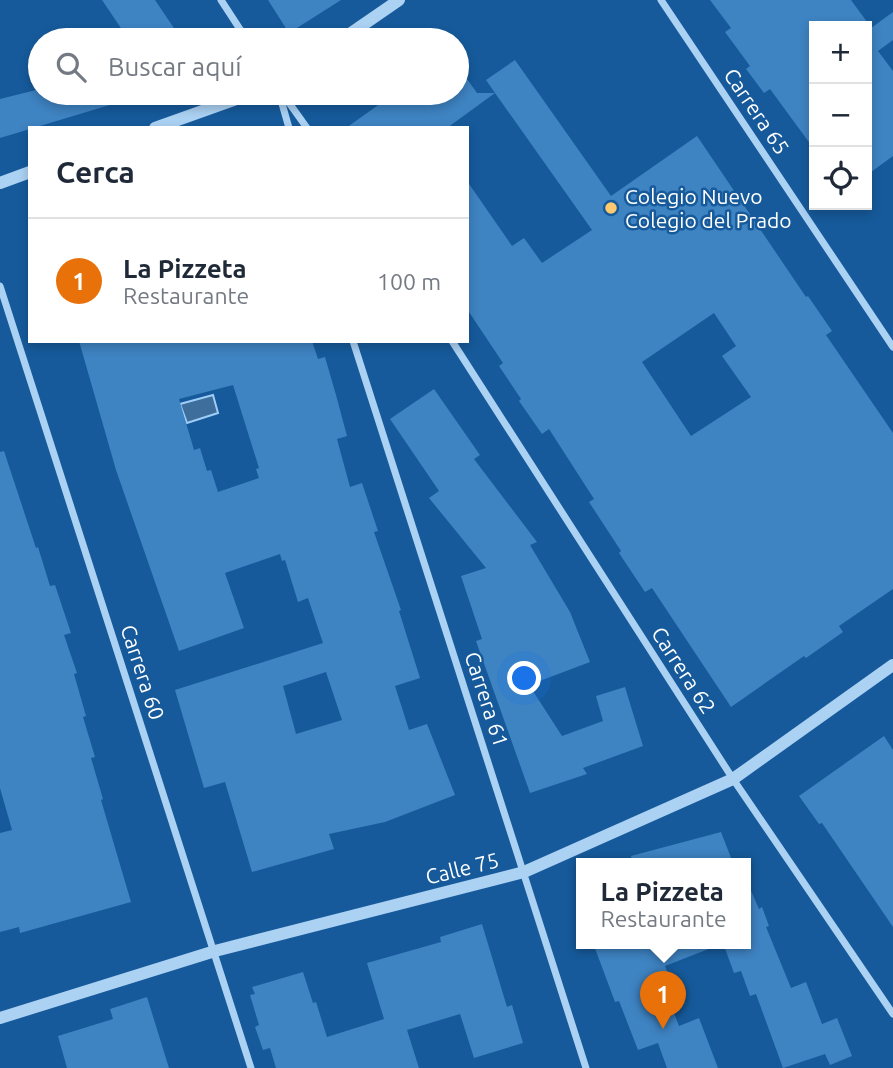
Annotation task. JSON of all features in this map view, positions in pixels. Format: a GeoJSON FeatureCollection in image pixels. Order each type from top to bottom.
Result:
{"type":"FeatureCollection","features":[{"type":"Feature","properties":{"kind":"street"},"geometry":{"type":"LineString","coordinates":[[221,0],[239,28]]}},
{"type":"Feature","properties":{"kind":"street"},"geometry":{"type":"LineString","coordinates":[[358,28],[399,0]]}},
{"type":"Feature","properties":{"kind":"street","name":"Carrera 65"},"geometry":{"type":"LineString","coordinates":[[661,0],[893,347]]}},
{"type":"Feature","properties":{"kind":"street"},"geometry":{"type":"LineString","coordinates":[[161,126],[219,105]]}},
{"type":"Feature","properties":{"kind":"street"},"geometry":{"type":"LineString","coordinates":[[283,105],[288,126]]}},
{"type":"Feature","properties":{"kind":"street"},"geometry":{"type":"LineString","coordinates":[[289,105],[305,126]]}},
{"type":"Feature","properties":{"kind":"street"},"geometry":{"type":"LineString","coordinates":[[0,183],[28,173]]}},
{"type":"Feature","properties":{"kind":"street","name":"Carrera 60"},"geometry":{"type":"LineString","coordinates":[[0,286],[251,1068]]}},
{"type":"Feature","properties":{"kind":"street","name":"Carrera 61"},"geometry":{"type":"LineString","coordinates":[[354,343],[586,1068]]}},
{"type":"Feature","properties":{"kind":"street","name":"Carrera 62"},"geometry":{"type":"LineString","coordinates":[[453,343],[733,779],[893,1013]]}},
{"type":"Feature","properties":{"kind":"street","name":"Calle 75"},"geometry":{"type":"LineString","coordinates":[[0,1018],[215,951],[524,872],[733,779],[893,665]]}},
{"type":"Feature","properties":{"kind":"water"},"geometry":{"type":"Polygon","coordinates":[[[213,395],[218,413],[187,423],[180,404],[213,395]]]}},
{"type":"Feature","properties":{"kind":"building"},"geometry":{"type":"Polygon","coordinates":[[[102,0],[155,0],[174,28],[121,28],[102,0]]]}},
{"type":"Feature","properties":{"kind":"building"},"geometry":{"type":"Polygon","coordinates":[[[268,0],[341,0],[297,28],[286,28],[268,0]]]}},
{"type":"Feature","properties":{"kind":"building"},"geometry":{"type":"Polygon","coordinates":[[[710,0],[851,0],[866,21],[809,21],[809,142],[770,89],[764,93],[746,69],[750,66],[725,32],[731,28],[710,0]]]}},
{"type":"Feature","properties":{"kind":"building"},"geometry":{"type":"Polygon","coordinates":[[[893,12],[893,40],[878,51],[893,71],[893,156],[872,171],[872,84],[872,27],[893,12]]]}},
{"type":"Feature","properties":{"kind":"building"},"geometry":{"type":"Polygon","coordinates":[[[515,60],[611,196],[697,136],[832,331],[826,335],[893,433],[893,589],[839,626],[843,632],[731,707],[652,588],[645,592],[619,553],[621,551],[589,502],[594,499],[549,429],[542,434],[519,401],[521,399],[499,366],[503,363],[469,312],[469,184],[512,246],[524,238],[542,263],[592,230],[486,80],[515,60]],[[714,313],[642,362],[691,436],[751,397],[722,356],[736,346],[714,313]]]}},
{"type":"Feature","properties":{"kind":"building"},"geometry":{"type":"Polygon","coordinates":[[[469,82],[477,93],[495,93],[450,126],[349,126],[378,105],[469,105],[469,82]]]}},
{"type":"Feature","properties":{"kind":"building"},"geometry":{"type":"Polygon","coordinates":[[[28,92],[28,105],[110,105],[40,126],[28,126],[28,130],[0,138],[0,99],[28,92]]]}},
{"type":"Feature","properties":{"kind":"building"},"geometry":{"type":"Polygon","coordinates":[[[80,343],[313,343],[318,359],[325,357],[347,436],[337,439],[350,487],[362,483],[378,531],[374,532],[401,610],[399,611],[420,678],[395,686],[409,730],[427,724],[455,795],[385,822],[329,834],[334,849],[252,872],[225,782],[204,788],[175,690],[323,643],[308,598],[298,602],[285,560],[282,561],[280,554],[225,573],[244,628],[179,651],[116,470],[80,343]],[[233,385],[179,399],[194,450],[200,448],[207,471],[211,470],[218,492],[259,478],[256,469],[259,468],[233,385]],[[326,672],[283,686],[296,734],[342,720],[326,672]]]}},
{"type":"Feature","properties":{"kind":"building"},"geometry":{"type":"Polygon","coordinates":[[[434,389],[480,455],[474,459],[537,542],[530,545],[570,612],[590,662],[529,685],[562,736],[603,721],[596,696],[625,687],[643,746],[583,768],[587,774],[530,793],[476,641],[482,639],[461,576],[486,568],[429,498],[439,491],[390,419],[434,389]]]}},
{"type":"Feature","properties":{"kind":"building"},"geometry":{"type":"Polygon","coordinates":[[[4,451],[36,548],[38,547],[50,586],[55,585],[71,633],[64,635],[77,673],[74,674],[86,716],[83,717],[95,757],[91,758],[131,902],[20,933],[19,927],[0,932],[0,833],[12,830],[0,788],[0,452],[4,451]]]}},
{"type":"Feature","properties":{"kind":"building"},"geometry":{"type":"Polygon","coordinates":[[[884,736],[893,750],[893,927],[822,823],[819,824],[799,796],[884,736]]]}},
{"type":"Feature","properties":{"kind":"building"},"geometry":{"type":"Polygon","coordinates":[[[721,832],[731,858],[631,858],[721,832]]]}},
{"type":"Feature","properties":{"kind":"building"},"geometry":{"type":"Polygon","coordinates":[[[751,891],[759,909],[762,907],[769,926],[766,927],[791,988],[806,982],[822,1024],[837,1018],[852,1056],[830,1065],[825,1054],[783,1068],[756,994],[750,996],[741,971],[734,973],[725,949],[751,949],[751,891]]]}},
{"type":"Feature","properties":{"kind":"building"},"geometry":{"type":"Polygon","coordinates":[[[482,924],[507,1007],[512,1005],[523,1043],[474,1058],[460,1014],[407,1030],[419,1068],[276,1068],[270,1048],[263,1050],[255,1027],[259,1025],[250,995],[255,994],[252,987],[303,972],[327,1037],[384,1019],[367,963],[441,942],[440,937],[482,924]]]}},
{"type":"Feature","properties":{"kind":"building"},"geometry":{"type":"Polygon","coordinates":[[[595,949],[709,949],[665,966],[671,981],[663,984],[679,1026],[699,1018],[718,1068],[667,1068],[658,1043],[638,1050],[619,1001],[615,1002],[595,949]]]}},
{"type":"Feature","properties":{"kind":"building"},"geometry":{"type":"Polygon","coordinates":[[[147,997],[169,1068],[67,1068],[58,1036],[113,1019],[110,1009],[147,997]]]}},
{"type":"Feature","properties":{"kind":"place","name":"Colegio Nuevo Colegio del Prado"},"geometry":{"type":"Point","coordinates":[611,208]}},
{"type":"Feature","properties":{"kind":"place","name":"La Pizzeta"},"geometry":{"type":"Point","coordinates":[663,1029]}}]}
